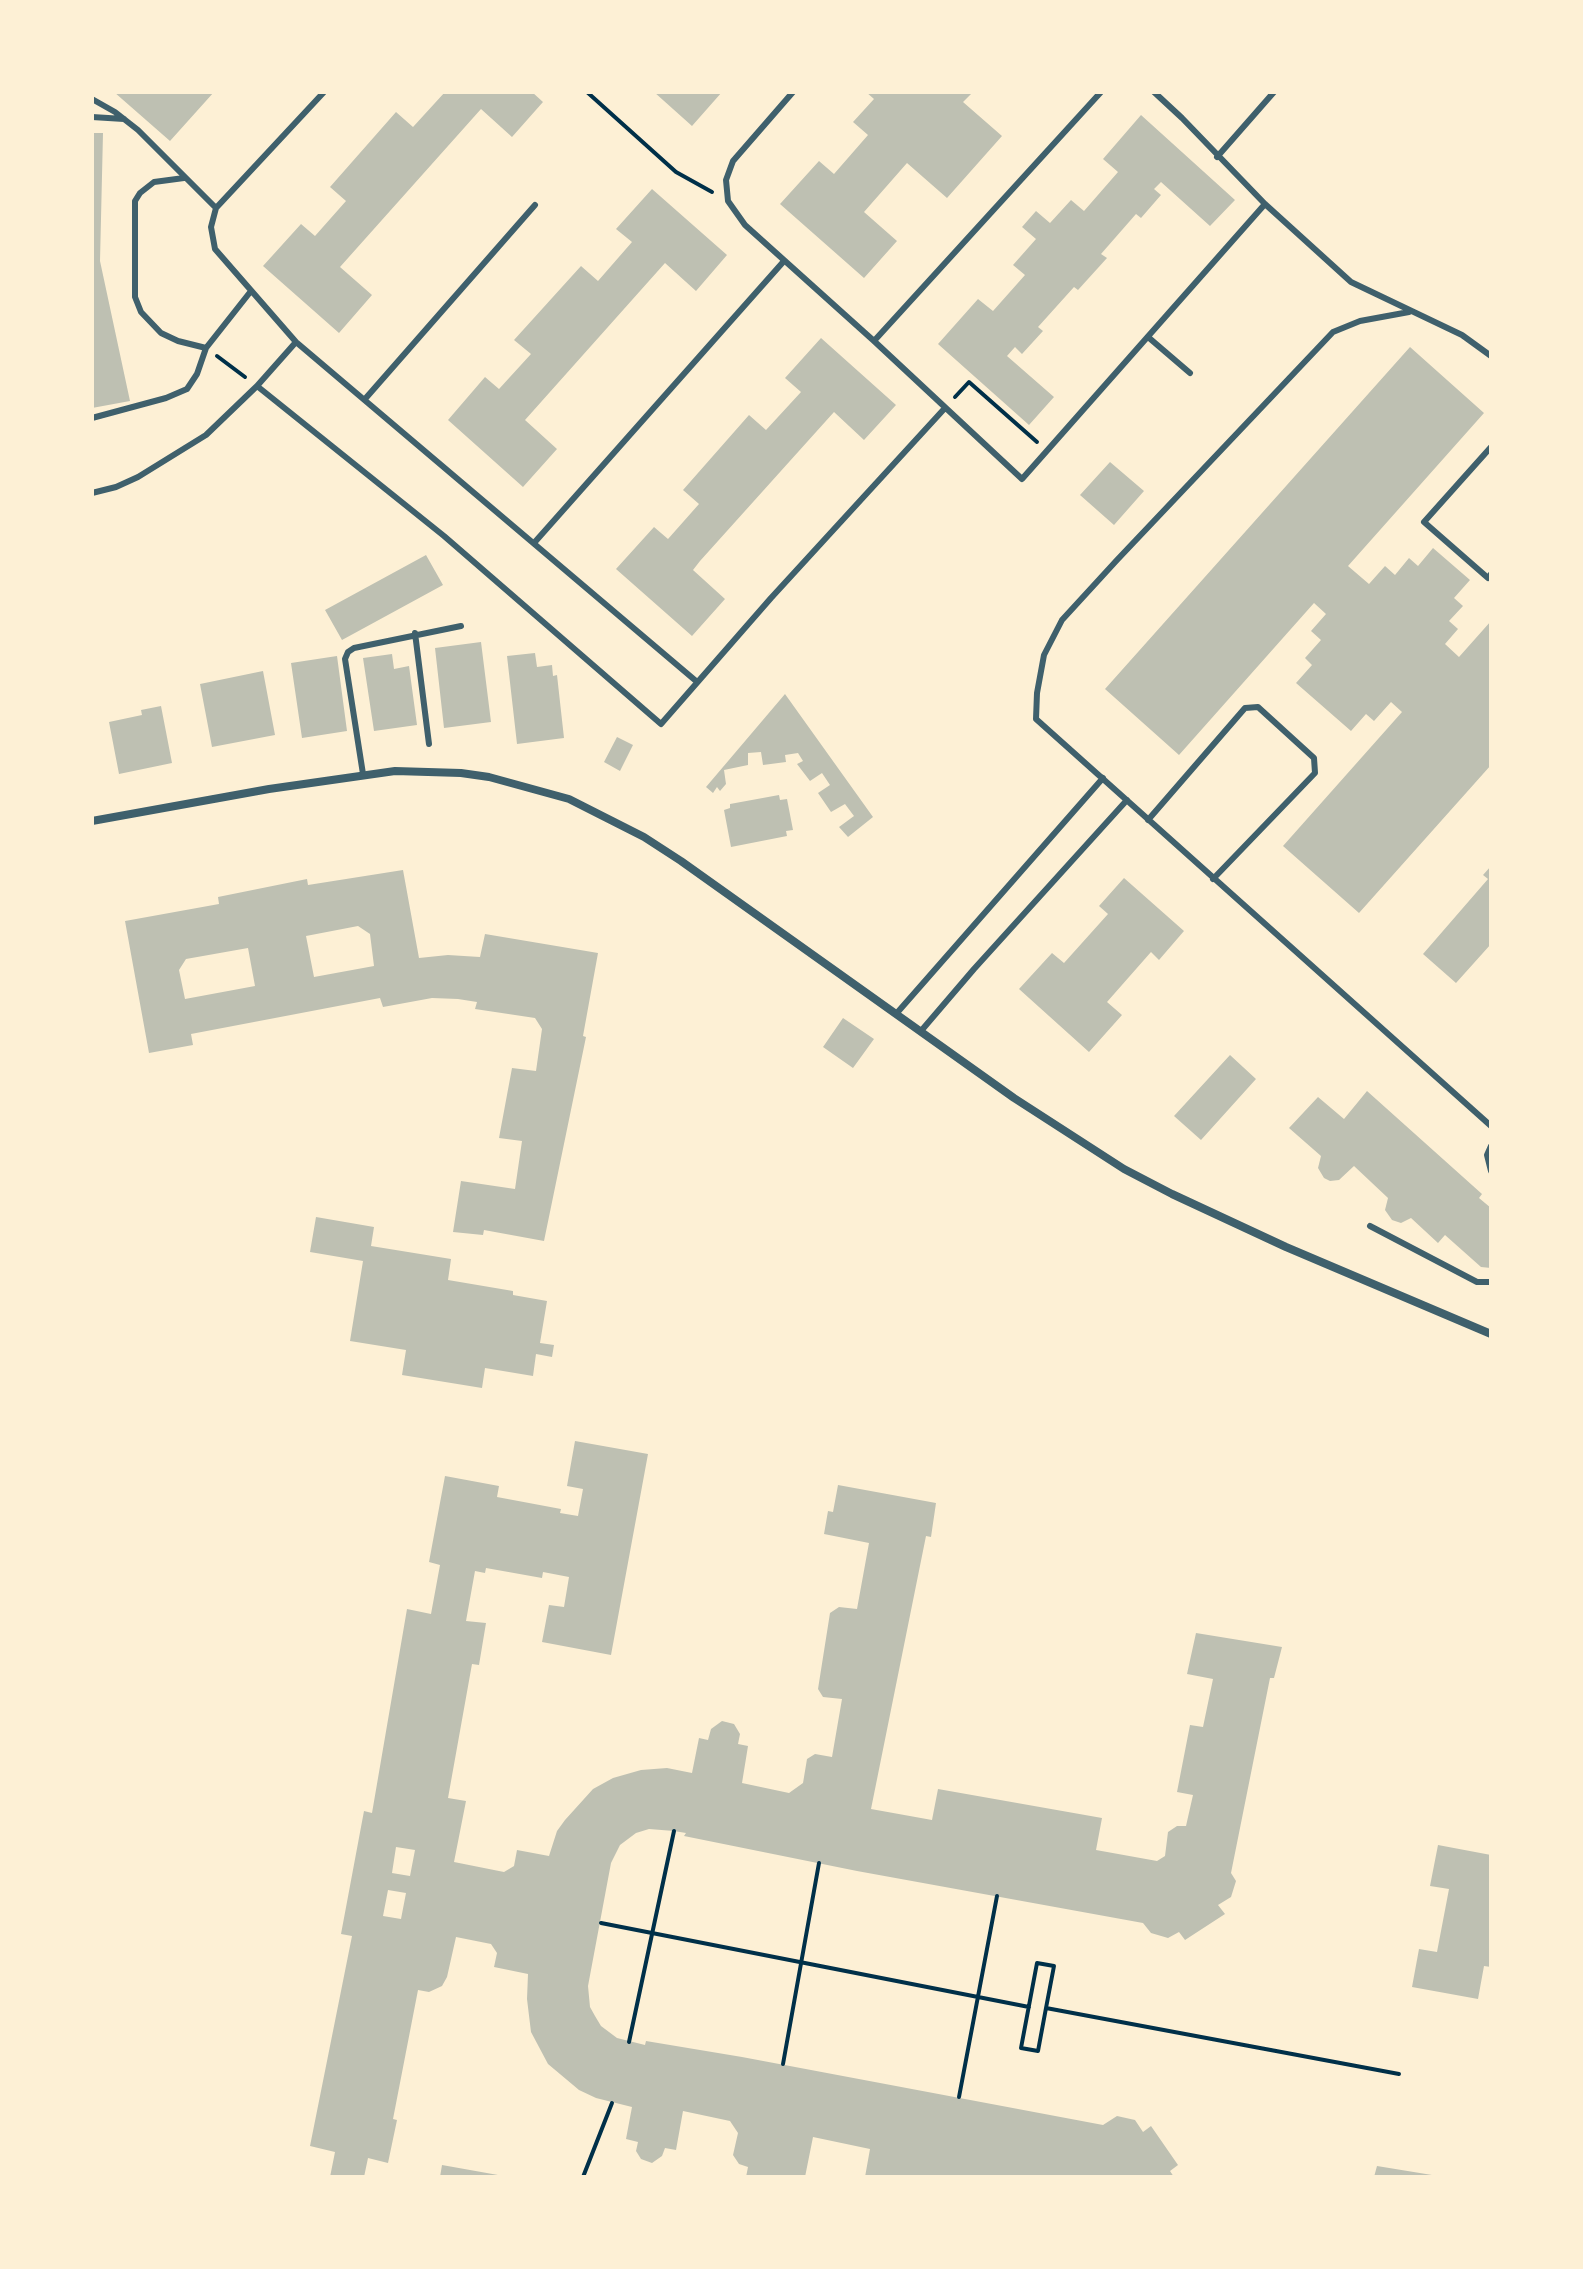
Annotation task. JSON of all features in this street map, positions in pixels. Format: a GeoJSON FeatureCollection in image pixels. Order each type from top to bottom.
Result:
{"type":"FeatureCollection","features":[{"type":"Feature","properties":{"kind":"street"},"geometry":{"type":"LineString","coordinates":[[92,821],[363,774],[406,771],[461,773],[520,785],[588,808],[644,837],[681,861],[1054,1126],[1124,1169],[1286,1247],[1491,1334]]}},
{"type":"Feature","properties":{"kind":"lane"},"geometry":{"type":"LineString","coordinates":[[324,92],[216,208],[211,227],[215,249],[296,342],[696,681]]}},
{"type":"Feature","properties":{"kind":"lane"},"geometry":{"type":"LineString","coordinates":[[793,92],[733,161],[726,180],[728,201],[738,217],[784,261],[1022,479],[1265,204]]}},
{"type":"Feature","properties":{"kind":"lane"},"geometry":{"type":"LineString","coordinates":[[874,341],[1101,92]]}},
{"type":"Feature","properties":{"kind":"lane"},"geometry":{"type":"LineString","coordinates":[[1154,92],[1265,204],[1351,282],[1462,335],[1491,356]]}},
{"type":"Feature","properties":{"kind":"lane"},"geometry":{"type":"LineString","coordinates":[[1217,157],[1274,92]]}},
{"type":"Feature","properties":{"kind":"lane"},"geometry":{"type":"LineString","coordinates":[[92,99],[125,119],[216,208]]}},
{"type":"Feature","properties":{"kind":"lane"},"geometry":{"type":"LineString","coordinates":[[92,117],[125,119]]}},
{"type":"Feature","properties":{"kind":"lane"},"geometry":{"type":"LineString","coordinates":[[184,178],[154,182],[135,201],[135,297],[141,312],[161,333],[206,348]]}},
{"type":"Feature","properties":{"kind":"lane"},"geometry":{"type":"LineString","coordinates":[[365,399],[535,205]]}},
{"type":"Feature","properties":{"kind":"lane"},"geometry":{"type":"LineString","coordinates":[[534,543],[784,261]]}},
{"type":"Feature","properties":{"kind":"lane"},"geometry":{"type":"LineString","coordinates":[[92,418],[166,398],[187,389],[197,374],[206,348],[251,291]]}},
{"type":"Feature","properties":{"kind":"lane"},"geometry":{"type":"LineString","coordinates":[[1409,312],[1360,321],[1333,332],[1062,620],[1044,655],[1036,719],[1491,1126]]}},
{"type":"Feature","properties":{"kind":"lane"},"geometry":{"type":"LineString","coordinates":[[1148,337],[1190,373]]}},
{"type":"Feature","properties":{"kind":"lane"},"geometry":{"type":"LineString","coordinates":[[92,493],[138,477],[195,443],[220,424],[296,342]]}},
{"type":"Feature","properties":{"kind":"lane"},"geometry":{"type":"LineString","coordinates":[[257,386],[444,536],[661,724],[696,681],[945,408]]}},
{"type":"Feature","properties":{"kind":"lane"},"geometry":{"type":"LineString","coordinates":[[1491,447],[1424,522],[1488,578],[1491,574]]}},
{"type":"Feature","properties":{"kind":"lane"},"geometry":{"type":"LineString","coordinates":[[363,774],[345,659],[354,648],[415,633],[461,626]]}},
{"type":"Feature","properties":{"kind":"lane"},"geometry":{"type":"LineString","coordinates":[[415,633],[429,744]]}},
{"type":"Feature","properties":{"kind":"lane"},"geometry":{"type":"LineString","coordinates":[[1148,820],[1245,708],[1258,707],[1314,758],[1315,773],[1213,879]]}},
{"type":"Feature","properties":{"kind":"lane"},"geometry":{"type":"LineString","coordinates":[[896,1014],[1103,778]]}},
{"type":"Feature","properties":{"kind":"lane"},"geometry":{"type":"LineString","coordinates":[[921,1031],[1127,800]]}},
{"type":"Feature","properties":{"kind":"lane"},"geometry":{"type":"LineString","coordinates":[[1491,1146],[1487,1155],[1491,1171]]}},
{"type":"Feature","properties":{"kind":"lane"},"geometry":{"type":"LineString","coordinates":[[1370,1226],[1477,1282],[1491,1282]]}},
{"type":"Feature","properties":{"kind":"path"},"geometry":{"type":"LineString","coordinates":[[587,92],[676,172],[728,201]]}},
{"type":"Feature","properties":{"kind":"path"},"geometry":{"type":"LineString","coordinates":[[206,348],[257,386]]}},
{"type":"Feature","properties":{"kind":"path"},"geometry":{"type":"LineString","coordinates":[[945,408],[969,382],[1048,451]]}},
{"type":"Feature","properties":{"kind":"path"},"geometry":{"type":"LineString","coordinates":[[629,2042],[674,1831]]}},
{"type":"Feature","properties":{"kind":"path"},"geometry":{"type":"LineString","coordinates":[[783,2064],[819,1863]]}},
{"type":"Feature","properties":{"kind":"path"},"geometry":{"type":"LineString","coordinates":[[959,2097],[997,1896]]}},
{"type":"Feature","properties":{"kind":"path"},"geometry":{"type":"LineString","coordinates":[[601,1923],[1029,2007]]}},
{"type":"Feature","properties":{"kind":"path"},"geometry":{"type":"LineString","coordinates":[[1037,1963],[1054,1966],[1046,2008],[1038,2051],[1021,2048],[1037,1963]]}},
{"type":"Feature","properties":{"kind":"path"},"geometry":{"type":"LineString","coordinates":[[1046,2008],[1399,2074]]}},
{"type":"Feature","properties":{"kind":"path"},"geometry":{"type":"LineString","coordinates":[[583,2177],[612,2103]]}},
{"type":"Feature","properties":{"kind":"building"},"geometry":{"type":"Polygon","coordinates":[[[114,92],[214,92],[170,141],[114,92]]]}},
{"type":"Feature","properties":{"kind":"building"},"geometry":{"type":"Polygon","coordinates":[[[445,92],[532,92],[543,102],[512,137],[481,109],[340,267],[372,295],[339,333],[263,266],[301,224],[315,236],[346,201],[330,187],[396,112],[413,127],[445,92]]]}},
{"type":"Feature","properties":{"kind":"building"},"geometry":{"type":"Polygon","coordinates":[[[654,92],[722,92],[692,126],[654,92]]]}},
{"type":"Feature","properties":{"kind":"building"},"geometry":{"type":"Polygon","coordinates":[[[866,92],[973,92],[963,102],[1002,136],[947,198],[907,163],[864,212],[897,241],[864,278],[780,204],[819,161],[834,174],[868,135],[853,122],[874,99],[866,92]]]}},
{"type":"Feature","properties":{"kind":"building"},"geometry":{"type":"Polygon","coordinates":[[[1141,115],[1235,200],[1210,226],[1161,182],[1154,189],[1161,195],[1141,218],[1136,214],[1101,254],[1107,258],[1078,290],[1074,287],[1038,327],[1043,331],[1022,354],[1015,347],[1007,356],[1054,397],[1029,425],[938,344],[978,299],[993,311],[1025,275],[1013,265],[1036,239],[1022,227],[1036,211],[1050,223],[1071,200],[1084,211],[1118,172],[1103,159],[1141,115]]]}},
{"type":"Feature","properties":{"kind":"building"},"geometry":{"type":"Polygon","coordinates":[[[92,133],[103,133],[100,261],[130,401],[92,408],[92,133]]]}},
{"type":"Feature","properties":{"kind":"building"},"geometry":{"type":"Polygon","coordinates":[[[652,189],[727,255],[696,291],[665,263],[525,420],[557,449],[523,487],[448,420],[485,377],[499,389],[531,354],[514,340],[581,266],[598,281],[632,242],[616,229],[652,189]]]}},
{"type":"Feature","properties":{"kind":"building"},"geometry":{"type":"Polygon","coordinates":[[[821,338],[896,405],[864,440],[834,412],[700,561],[693,570],[725,599],[692,636],[616,569],[654,527],[668,539],[699,504],[683,490],[749,415],[766,430],[801,392],[785,378],[821,338]]]}},
{"type":"Feature","properties":{"kind":"building"},"geometry":{"type":"Polygon","coordinates":[[[1410,347],[1484,413],[1348,566],[1369,584],[1385,566],[1395,575],[1409,558],[1418,566],[1433,548],[1470,580],[1454,598],[1463,606],[1449,621],[1458,629],[1445,644],[1459,657],[1491,621],[1491,765],[1359,913],[1283,846],[1402,712],[1391,702],[1374,721],[1366,714],[1351,731],[1296,683],[1312,665],[1305,658],[1321,640],[1311,631],[1326,614],[1314,603],[1179,755],[1105,689],[1410,347]]]}},
{"type":"Feature","properties":{"kind":"building"},"geometry":{"type":"Polygon","coordinates":[[[1110,462],[1144,491],[1114,525],[1080,495],[1110,462]]]}},
{"type":"Feature","properties":{"kind":"building"},"geometry":{"type":"Polygon","coordinates":[[[426,555],[443,585],[342,640],[325,610],[426,555]]]}},
{"type":"Feature","properties":{"kind":"building"},"geometry":{"type":"Polygon","coordinates":[[[481,642],[491,722],[444,728],[435,648],[481,642]]]}},
{"type":"Feature","properties":{"kind":"building"},"geometry":{"type":"Polygon","coordinates":[[[535,653],[537,667],[552,665],[553,676],[557,675],[564,738],[517,744],[507,656],[535,653]]]}},
{"type":"Feature","properties":{"kind":"building"},"geometry":{"type":"Polygon","coordinates":[[[392,654],[394,669],[409,666],[417,725],[374,731],[363,658],[392,654]]]}},
{"type":"Feature","properties":{"kind":"building"},"geometry":{"type":"Polygon","coordinates":[[[337,656],[347,731],[302,738],[291,663],[337,656]]]}},
{"type":"Feature","properties":{"kind":"building"},"geometry":{"type":"Polygon","coordinates":[[[263,671],[275,735],[212,747],[200,684],[263,671]]]}},
{"type":"Feature","properties":{"kind":"building"},"geometry":{"type":"Polygon","coordinates":[[[785,694],[873,817],[848,837],[839,827],[854,816],[845,804],[831,812],[818,793],[830,785],[822,773],[810,781],[797,764],[803,761],[798,753],[785,755],[786,762],[763,765],[761,752],[748,753],[748,765],[724,770],[726,784],[720,791],[717,787],[713,793],[706,787],[785,694]]]}},
{"type":"Feature","properties":{"kind":"building"},"geometry":{"type":"Polygon","coordinates":[[[161,706],[172,763],[119,774],[109,722],[142,715],[141,710],[161,706]]]}},
{"type":"Feature","properties":{"kind":"building"},"geometry":{"type":"Polygon","coordinates":[[[617,737],[633,745],[620,771],[604,762],[617,737]]]}},
{"type":"Feature","properties":{"kind":"building"},"geometry":{"type":"Polygon","coordinates":[[[779,795],[780,800],[787,799],[793,830],[786,831],[787,836],[731,847],[724,810],[730,808],[730,804],[779,795]]]}},
{"type":"Feature","properties":{"kind":"building"},"geometry":{"type":"Polygon","coordinates":[[[1491,866],[1491,944],[1456,983],[1423,954],[1488,879],[1483,875],[1491,866]]]}},
{"type":"Feature","properties":{"kind":"building"},"geometry":{"type":"Polygon","coordinates":[[[403,870],[419,958],[448,955],[480,957],[485,934],[598,953],[583,1036],[586,1037],[544,1241],[484,1230],[483,1235],[453,1232],[461,1181],[515,1189],[522,1141],[499,1138],[512,1068],[536,1071],[542,1029],[535,1018],[475,1009],[477,1002],[458,999],[432,998],[383,1007],[380,998],[191,1034],[193,1045],[149,1053],[125,921],[219,904],[218,897],[307,879],[308,885],[403,870]],[[358,926],[306,936],[314,977],[374,966],[370,934],[358,926]],[[248,948],[186,959],[179,970],[185,999],[255,986],[248,948]]]}},
{"type":"Feature","properties":{"kind":"building"},"geometry":{"type":"Polygon","coordinates":[[[1124,878],[1184,931],[1159,960],[1151,952],[1107,1002],[1122,1015],[1089,1052],[1019,989],[1052,953],[1064,963],[1108,914],[1099,906],[1124,878]]]}},
{"type":"Feature","properties":{"kind":"building"},"geometry":{"type":"Polygon","coordinates":[[[843,1018],[874,1039],[853,1068],[823,1047],[843,1018]]]}},
{"type":"Feature","properties":{"kind":"building"},"geometry":{"type":"Polygon","coordinates":[[[1230,1055],[1256,1079],[1201,1140],[1174,1116],[1230,1055]]]}},
{"type":"Feature","properties":{"kind":"building"},"geometry":{"type":"Polygon","coordinates":[[[1367,1091],[1482,1194],[1479,1198],[1491,1208],[1491,1268],[1481,1267],[1445,1235],[1438,1243],[1411,1218],[1401,1223],[1392,1220],[1385,1210],[1388,1198],[1354,1166],[1339,1180],[1324,1178],[1318,1168],[1321,1156],[1289,1128],[1318,1097],[1344,1119],[1367,1091]]]}},
{"type":"Feature","properties":{"kind":"building"},"geometry":{"type":"Polygon","coordinates":[[[316,1217],[374,1227],[371,1246],[451,1259],[448,1280],[513,1291],[513,1295],[547,1301],[540,1343],[554,1345],[552,1357],[536,1354],[533,1376],[485,1368],[482,1388],[402,1375],[406,1350],[350,1341],[363,1261],[310,1252],[316,1217]]]}},
{"type":"Feature","properties":{"kind":"building"},"geometry":{"type":"Polygon","coordinates":[[[575,1441],[648,1454],[611,1655],[542,1642],[549,1605],[564,1607],[569,1577],[543,1572],[542,1578],[486,1568],[485,1573],[475,1571],[466,1621],[486,1623],[479,1665],[472,1664],[448,1798],[466,1801],[454,1862],[504,1872],[514,1866],[517,1850],[549,1856],[557,1831],[593,1789],[613,1778],[641,1770],[667,1768],[692,1773],[699,1738],[708,1740],[711,1729],[722,1721],[734,1724],[740,1734],[738,1744],[748,1746],[742,1783],[789,1793],[803,1783],[807,1759],[815,1754],[832,1757],[842,1699],[823,1697],[818,1689],[830,1613],[839,1607],[857,1609],[869,1543],[824,1534],[828,1511],[833,1512],[838,1485],[936,1503],[931,1537],[926,1536],[871,1809],[932,1820],[938,1789],[1102,1818],[1096,1850],[1157,1861],[1165,1856],[1168,1832],[1177,1826],[1186,1826],[1193,1795],[1177,1792],[1190,1725],[1203,1727],[1213,1679],[1187,1674],[1196,1633],[1282,1647],[1274,1678],[1270,1678],[1231,1873],[1236,1881],[1231,1897],[1218,1905],[1225,1914],[1185,1940],[1179,1932],[1168,1938],[1151,1933],[1143,1923],[857,1871],[684,1836],[686,1833],[674,1831],[649,1829],[636,1833],[620,1845],[611,1863],[588,1986],[590,2007],[595,2016],[601,2026],[617,2038],[645,2045],[646,2041],[742,2057],[1103,2125],[1117,2116],[1135,2120],[1143,2132],[1151,2126],[1178,2165],[1170,2171],[1174,2177],[865,2177],[870,2149],[813,2137],[805,2177],[746,2177],[748,2167],[739,2164],[733,2155],[738,2133],[730,2121],[683,2111],[676,2150],[665,2148],[662,2156],[652,2163],[641,2159],[636,2151],[638,2142],[626,2139],[632,2107],[596,2098],[579,2090],[548,2064],[531,2032],[528,1974],[494,1967],[497,1953],[491,1944],[456,1937],[442,1986],[429,1992],[418,1990],[393,2119],[397,2120],[388,2163],[368,2158],[364,2177],[330,2177],[335,2152],[310,2146],[352,1936],[341,1934],[364,1811],[372,1813],[407,1609],[431,1614],[440,1565],[429,1562],[445,1476],[499,1486],[497,1497],[561,1509],[560,1513],[578,1516],[583,1489],[567,1486],[575,1441]],[[396,1847],[392,1873],[410,1876],[415,1850],[396,1847]],[[388,1890],[383,1916],[401,1919],[406,1893],[388,1890]]]}},
{"type":"Feature","properties":{"kind":"building"},"geometry":{"type":"Polygon","coordinates":[[[1438,1845],[1491,1855],[1491,1967],[1484,1966],[1478,1999],[1412,1987],[1419,1949],[1437,1952],[1449,1889],[1430,1886],[1438,1845]]]}},
{"type":"Feature","properties":{"kind":"building"},"geometry":{"type":"Polygon","coordinates":[[[442,2165],[498,2175],[498,2177],[440,2177],[442,2165]]]}},
{"type":"Feature","properties":{"kind":"building"},"geometry":{"type":"Polygon","coordinates":[[[1377,2166],[1432,2175],[1432,2177],[1374,2177],[1377,2166]]]}}]}
